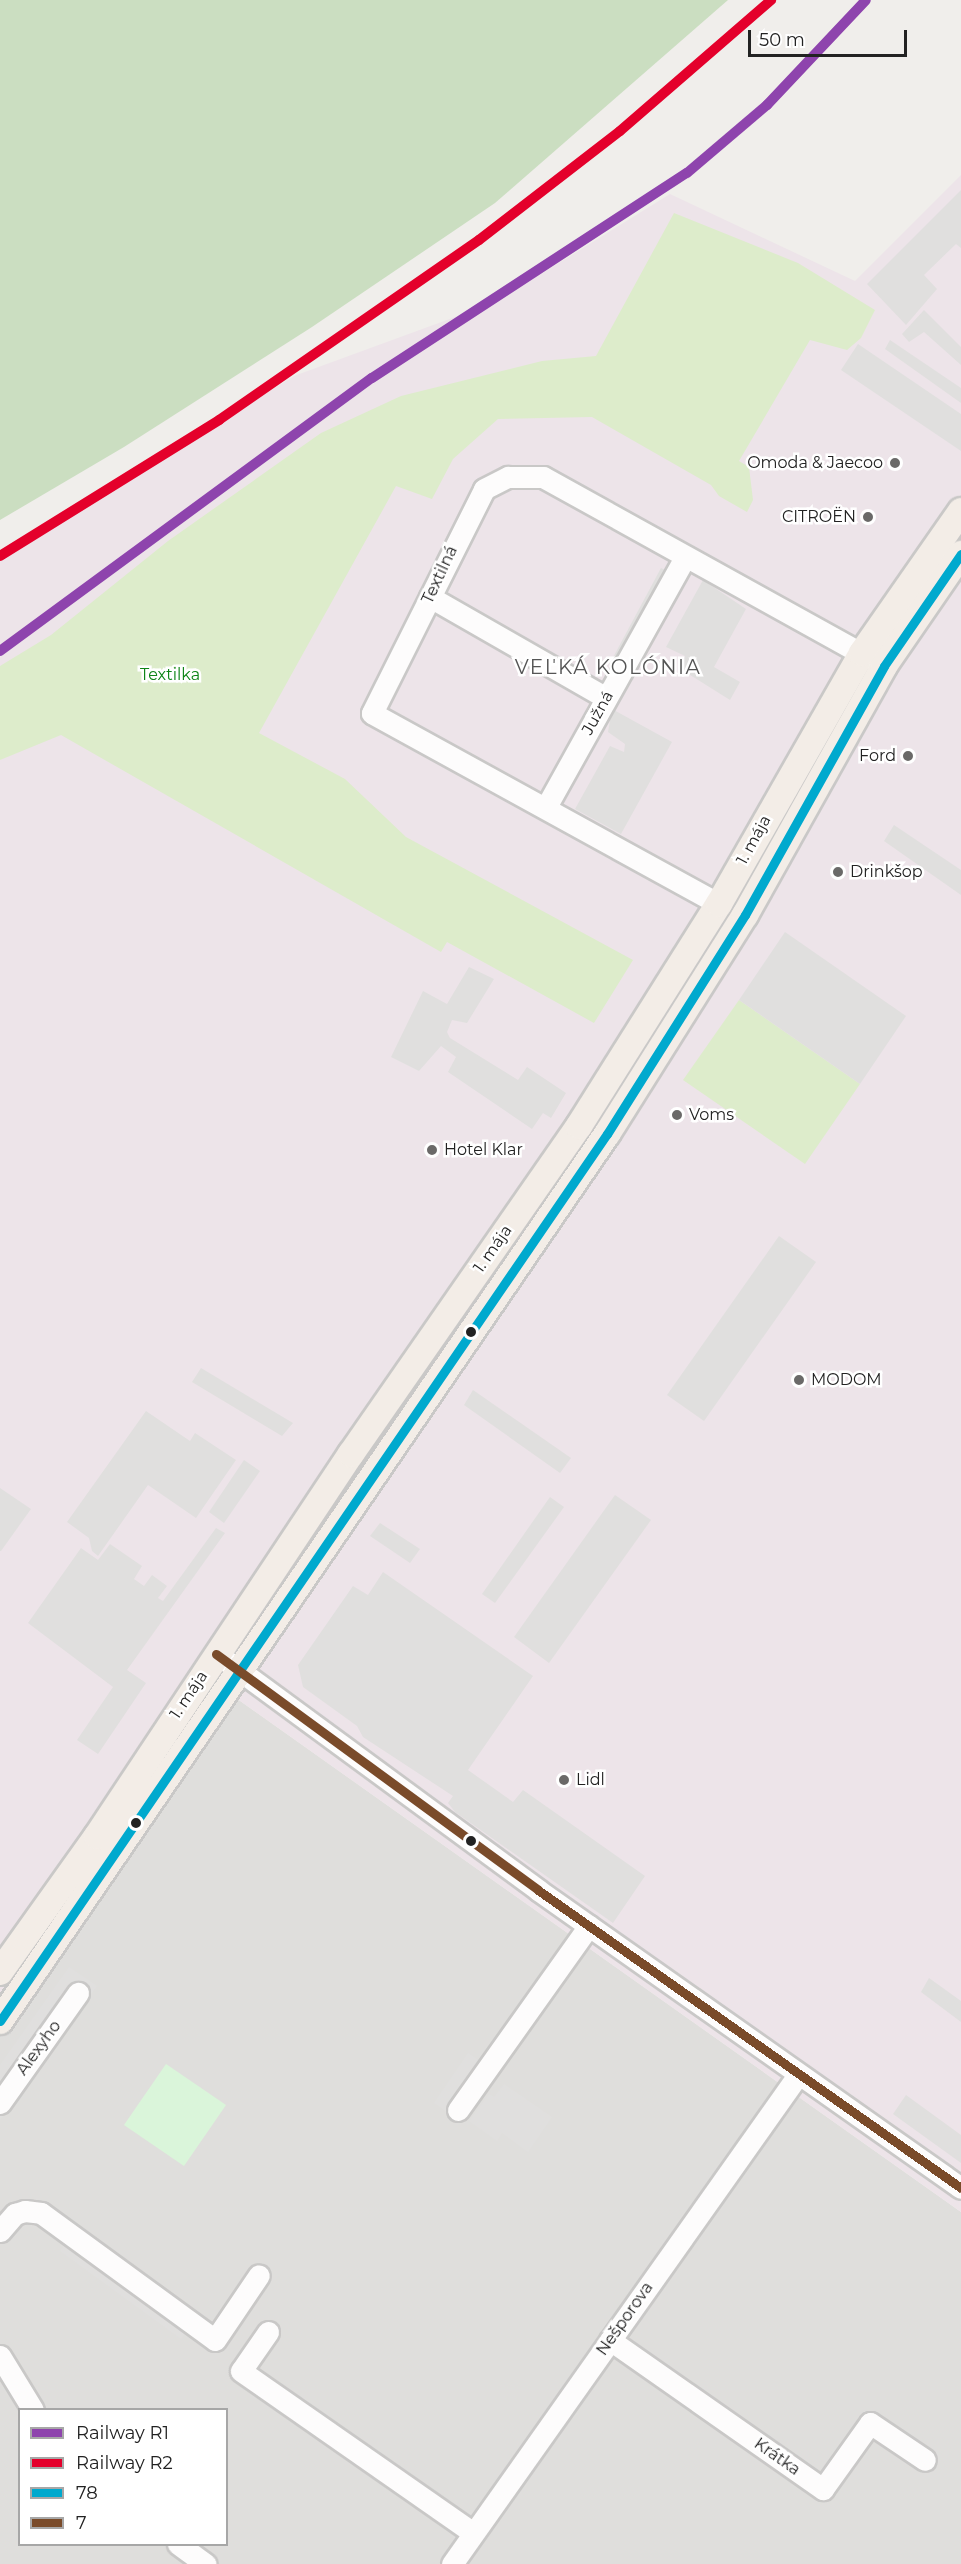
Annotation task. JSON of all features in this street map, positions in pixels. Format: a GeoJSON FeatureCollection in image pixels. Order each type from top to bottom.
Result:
{"type":"FeatureCollection","features":[{"type":"Feature","properties":{"kind":"main road","name":"1. mája"},"geometry":{"type":"LineString","coordinates":[[0,1972],[97,1836],[216,1654],[585,1116],[719,904],[861,653],[961,512]]}},
{"type":"Feature","properties":{"kind":"main road","name":"1. mája"},"geometry":{"type":"LineString","coordinates":[[0,2021],[607,1134],[701,988],[885,666],[961,554]]}},
{"type":"Feature","properties":{"kind":"street","name":"Textilná"},"geometry":{"type":"LineString","coordinates":[[719,904],[372,713],[484,489],[508,477],[543,477],[885,666]]}},
{"type":"Feature","properties":{"kind":"street","name":"Južná"},"geometry":{"type":"LineString","coordinates":[[546,807],[686,557]]}},
{"type":"Feature","properties":{"kind":"street"},"geometry":{"type":"LineString","coordinates":[[430,597],[606,698]]}},
{"type":"Feature","properties":{"kind":"street"},"geometry":{"type":"LineString","coordinates":[[216,1654],[589,1926],[961,2188]]}},
{"type":"Feature","properties":{"kind":"street"},"geometry":{"type":"LineString","coordinates":[[458,2110],[589,1926]]}},
{"type":"Feature","properties":{"kind":"street","name":"Alexyho"},"geometry":{"type":"LineString","coordinates":[[0,2103],[78,1993]]}},
{"type":"Feature","properties":{"kind":"street","name":"Nešporova"},"geometry":{"type":"LineString","coordinates":[[452,2564],[798,2075]]}},
{"type":"Feature","properties":{"kind":"street"},"geometry":{"type":"LineString","coordinates":[[0,2230],[15,2214],[25,2211],[41,2213],[215,2340],[259,2275]]}},
{"type":"Feature","properties":{"kind":"street"},"geometry":{"type":"LineString","coordinates":[[268,2332],[241,2371],[473,2533]]}},
{"type":"Feature","properties":{"kind":"street","name":"Krátka"},"geometry":{"type":"LineString","coordinates":[[610,2340],[823,2489],[870,2423],[925,2460]]}},
{"type":"Feature","properties":{"kind":"street"},"geometry":{"type":"LineString","coordinates":[[0,2356],[32,2408]]}},
{"type":"Feature","properties":{"kind":"street"},"geometry":{"type":"LineString","coordinates":[[181,2546],[206,2564]]}},
{"type":"Feature","properties":{"kind":"shaded area"},"geometry":{"type":"Polygon","coordinates":[[[961,175],[961,2212],[212,1681],[0,1994],[0,558],[294,376],[496,302],[670,194],[855,281],[961,175]]]}},
{"type":"Feature","properties":{"kind":"shaded area"},"geometry":{"type":"Polygon","coordinates":[[[961,190],[961,248],[956,244],[924,275],[937,289],[906,325],[867,284],[961,190]]]}},
{"type":"Feature","properties":{"kind":"shaded area"},"geometry":{"type":"Polygon","coordinates":[[[924,310],[961,347],[961,365],[924,332],[909,342],[902,334],[924,310]]]}},
{"type":"Feature","properties":{"kind":"shaded area"},"geometry":{"type":"Polygon","coordinates":[[[890,340],[961,388],[961,403],[885,349],[890,340]]]}},
{"type":"Feature","properties":{"kind":"shaded area"},"geometry":{"type":"Polygon","coordinates":[[[858,344],[961,414],[961,451],[841,370],[858,344]]]}},
{"type":"Feature","properties":{"kind":"shaded area"},"geometry":{"type":"Polygon","coordinates":[[[661,568],[669,572],[615,668],[609,665],[661,568]]]}},
{"type":"Feature","properties":{"kind":"shaded area"},"geometry":{"type":"Polygon","coordinates":[[[703,580],[746,609],[714,667],[740,682],[730,700],[679,668],[685,656],[666,647],[703,580]]]}},
{"type":"Feature","properties":{"kind":"shaded area"},"geometry":{"type":"Polygon","coordinates":[[[612,709],[672,742],[621,834],[575,809],[610,746],[624,752],[625,744],[608,732],[612,709]]]}},
{"type":"Feature","properties":{"kind":"shaded area"},"geometry":{"type":"Polygon","coordinates":[[[894,825],[961,870],[961,895],[884,841],[894,825]]]}},
{"type":"Feature","properties":{"kind":"shaded area"},"geometry":{"type":"Polygon","coordinates":[[[785,932],[906,1016],[860,1084],[739,1000],[785,932]]]}},
{"type":"Feature","properties":{"kind":"shaded area"},"geometry":{"type":"Polygon","coordinates":[[[469,967],[494,979],[467,1023],[452,1020],[447,1032],[450,1038],[518,1080],[527,1067],[566,1093],[551,1118],[543,1113],[532,1129],[448,1072],[456,1057],[441,1046],[419,1071],[391,1057],[423,991],[447,1004],[469,967]]]}},
{"type":"Feature","properties":{"kind":"shaded area"},"geometry":{"type":"Polygon","coordinates":[[[779,1236],[816,1262],[704,1421],[667,1395],[779,1236]]]}},
{"type":"Feature","properties":{"kind":"shaded area"},"geometry":{"type":"Polygon","coordinates":[[[201,1368],[293,1423],[282,1436],[192,1382],[201,1368]]]}},
{"type":"Feature","properties":{"kind":"shaded area"},"geometry":{"type":"Polygon","coordinates":[[[473,1390],[571,1458],[560,1473],[464,1405],[473,1390]]]}},
{"type":"Feature","properties":{"kind":"shaded area"},"geometry":{"type":"Polygon","coordinates":[[[146,1411],[190,1441],[195,1433],[236,1460],[196,1518],[148,1485],[98,1556],[92,1551],[89,1538],[67,1522],[146,1411]]]}},
{"type":"Feature","properties":{"kind":"shaded area"},"geometry":{"type":"Polygon","coordinates":[[[244,1460],[260,1471],[224,1523],[209,1512],[244,1460]]]}},
{"type":"Feature","properties":{"kind":"shaded area"},"geometry":{"type":"Polygon","coordinates":[[[0,1488],[31,1509],[1,1551],[0,1551],[0,1488]]]}},
{"type":"Feature","properties":{"kind":"shaded area"},"geometry":{"type":"Polygon","coordinates":[[[615,1495],[651,1520],[549,1663],[514,1637],[615,1495]]]}},
{"type":"Feature","properties":{"kind":"shaded area"},"geometry":{"type":"Polygon","coordinates":[[[550,1497],[564,1507],[495,1603],[482,1594],[550,1497]]]}},
{"type":"Feature","properties":{"kind":"shaded area"},"geometry":{"type":"Polygon","coordinates":[[[380,1523],[420,1549],[410,1563],[370,1536],[380,1523]]]}},
{"type":"Feature","properties":{"kind":"shaded area"},"geometry":{"type":"Polygon","coordinates":[[[216,1528],[225,1533],[127,1670],[146,1683],[98,1754],[77,1740],[113,1687],[28,1623],[81,1548],[98,1560],[110,1544],[142,1566],[134,1579],[144,1586],[152,1575],[167,1586],[158,1598],[163,1601],[216,1528]]]}},
{"type":"Feature","properties":{"kind":"shaded area"},"geometry":{"type":"Polygon","coordinates":[[[383,1572],[533,1676],[468,1770],[513,1802],[523,1790],[645,1876],[613,1923],[455,1812],[448,1803],[453,1796],[363,1737],[357,1726],[303,1687],[298,1665],[353,1586],[368,1595],[383,1572]]]}},
{"type":"Feature","properties":{"kind":"shaded area"},"geometry":{"type":"Polygon","coordinates":[[[212,1681],[961,2212],[961,2564],[0,2564],[0,1994],[212,1681]]]}},
{"type":"Feature","properties":{"kind":"shaded area"},"geometry":{"type":"Polygon","coordinates":[[[69,1967],[97,1986],[0,2120],[0,2065],[69,1967]]]}},
{"type":"Feature","properties":{"kind":"shaded area"},"geometry":{"type":"Polygon","coordinates":[[[929,1978],[961,2001],[961,2022],[921,1992],[929,1978]]]}},
{"type":"Feature","properties":{"kind":"shaded area"},"geometry":{"type":"Polygon","coordinates":[[[468,2053],[481,2062],[447,2112],[434,2103],[468,2053]]]}},
{"type":"Feature","properties":{"kind":"shaded area"},"geometry":{"type":"Polygon","coordinates":[[[504,2084],[552,2117],[528,2152],[502,2133],[497,2141],[469,2121],[489,2094],[494,2097],[504,2084]]]}},
{"type":"Feature","properties":{"kind":"shaded area"},"geometry":{"type":"Polygon","coordinates":[[[906,2095],[961,2135],[961,2163],[893,2114],[906,2095]]]}},
{"type":"Feature","properties":{"kind":"shaded area"},"geometry":{"type":"Polygon","coordinates":[[[68,2240],[190,2327],[181,2339],[60,2251],[68,2240]]]}},
{"type":"Feature","properties":{"kind":"green space"},"geometry":{"type":"Polygon","coordinates":[[[0,0],[728,0],[495,203],[312,327],[124,447],[0,520],[0,0]]]}},
{"type":"Feature","properties":{"kind":"green space","name":"Textilka"},"geometry":{"type":"Polygon","coordinates":[[[674,213],[798,263],[875,310],[861,338],[847,350],[810,340],[739,461],[749,467],[753,500],[747,512],[719,496],[711,485],[592,417],[498,419],[453,459],[432,499],[396,486],[259,733],[345,779],[406,837],[633,960],[594,1023],[447,942],[441,952],[61,735],[0,760],[0,666],[51,635],[168,541],[321,433],[401,396],[542,361],[596,356],[674,213]]]}},
{"type":"Feature","properties":{"kind":"green space"},"geometry":{"type":"Polygon","coordinates":[[[739,1000],[860,1084],[805,1164],[683,1080],[739,1000]]]}},
{"type":"Feature","properties":{"kind":"green space"},"geometry":{"type":"Polygon","coordinates":[[[166,2064],[226,2105],[184,2166],[124,2125],[166,2064]]]}},
{"type":"Feature","properties":{"kind":"railway"},"geometry":{"type":"LineString","coordinates":[[0,651],[372,378],[687,173],[767,105],[866,0]]}},
{"type":"Feature","properties":{"kind":"rail line","name":"R2"},"geometry":{"type":"LineString","coordinates":[[0,556],[219,420],[479,240],[620,131],[771,0]]}},
{"type":"Feature","properties":{"kind":"rail line","name":"R1"},"geometry":{"type":"LineString","coordinates":[[0,651],[372,378],[687,173],[767,105],[866,0]]}},
{"type":"Feature","properties":{"kind":"transit line","name":"78"},"geometry":{"type":"LineString","coordinates":[[0,2021],[607,1134],[745,915],[884,666],[961,554]]}},
{"type":"Feature","properties":{"kind":"transit line","name":"7"},"geometry":{"type":"LineString","coordinates":[[216,1654],[538,1890],[961,2188]]}},
{"type":"Feature","properties":{"kind":"place","name":"Omoda & Jaecoo"},"geometry":{"type":"Point","coordinates":[895,463]}},
{"type":"Feature","properties":{"kind":"place","name":"CITROËN"},"geometry":{"type":"Point","coordinates":[868,517]}},
{"type":"Feature","properties":{"kind":"place","name":"Ford"},"geometry":{"type":"Point","coordinates":[908,756]}},
{"type":"Feature","properties":{"kind":"place","name":"Drinkšop"},"geometry":{"type":"Point","coordinates":[838,872]}},
{"type":"Feature","properties":{"kind":"place","name":"Voms"},"geometry":{"type":"Point","coordinates":[677,1115]}},
{"type":"Feature","properties":{"kind":"place","name":"Hotel Klar"},"geometry":{"type":"Point","coordinates":[432,1150]}},
{"type":"Feature","properties":{"kind":"place","name":"MODOM"},"geometry":{"type":"Point","coordinates":[799,1380]}},
{"type":"Feature","properties":{"kind":"place","name":"Lidl"},"geometry":{"type":"Point","coordinates":[564,1780]}},
{"type":"Feature","properties":{"kind":"district","name":"VEĽKÁ KOLÓNIA"},"geometry":{"type":"Point","coordinates":[608,667]}}]}
